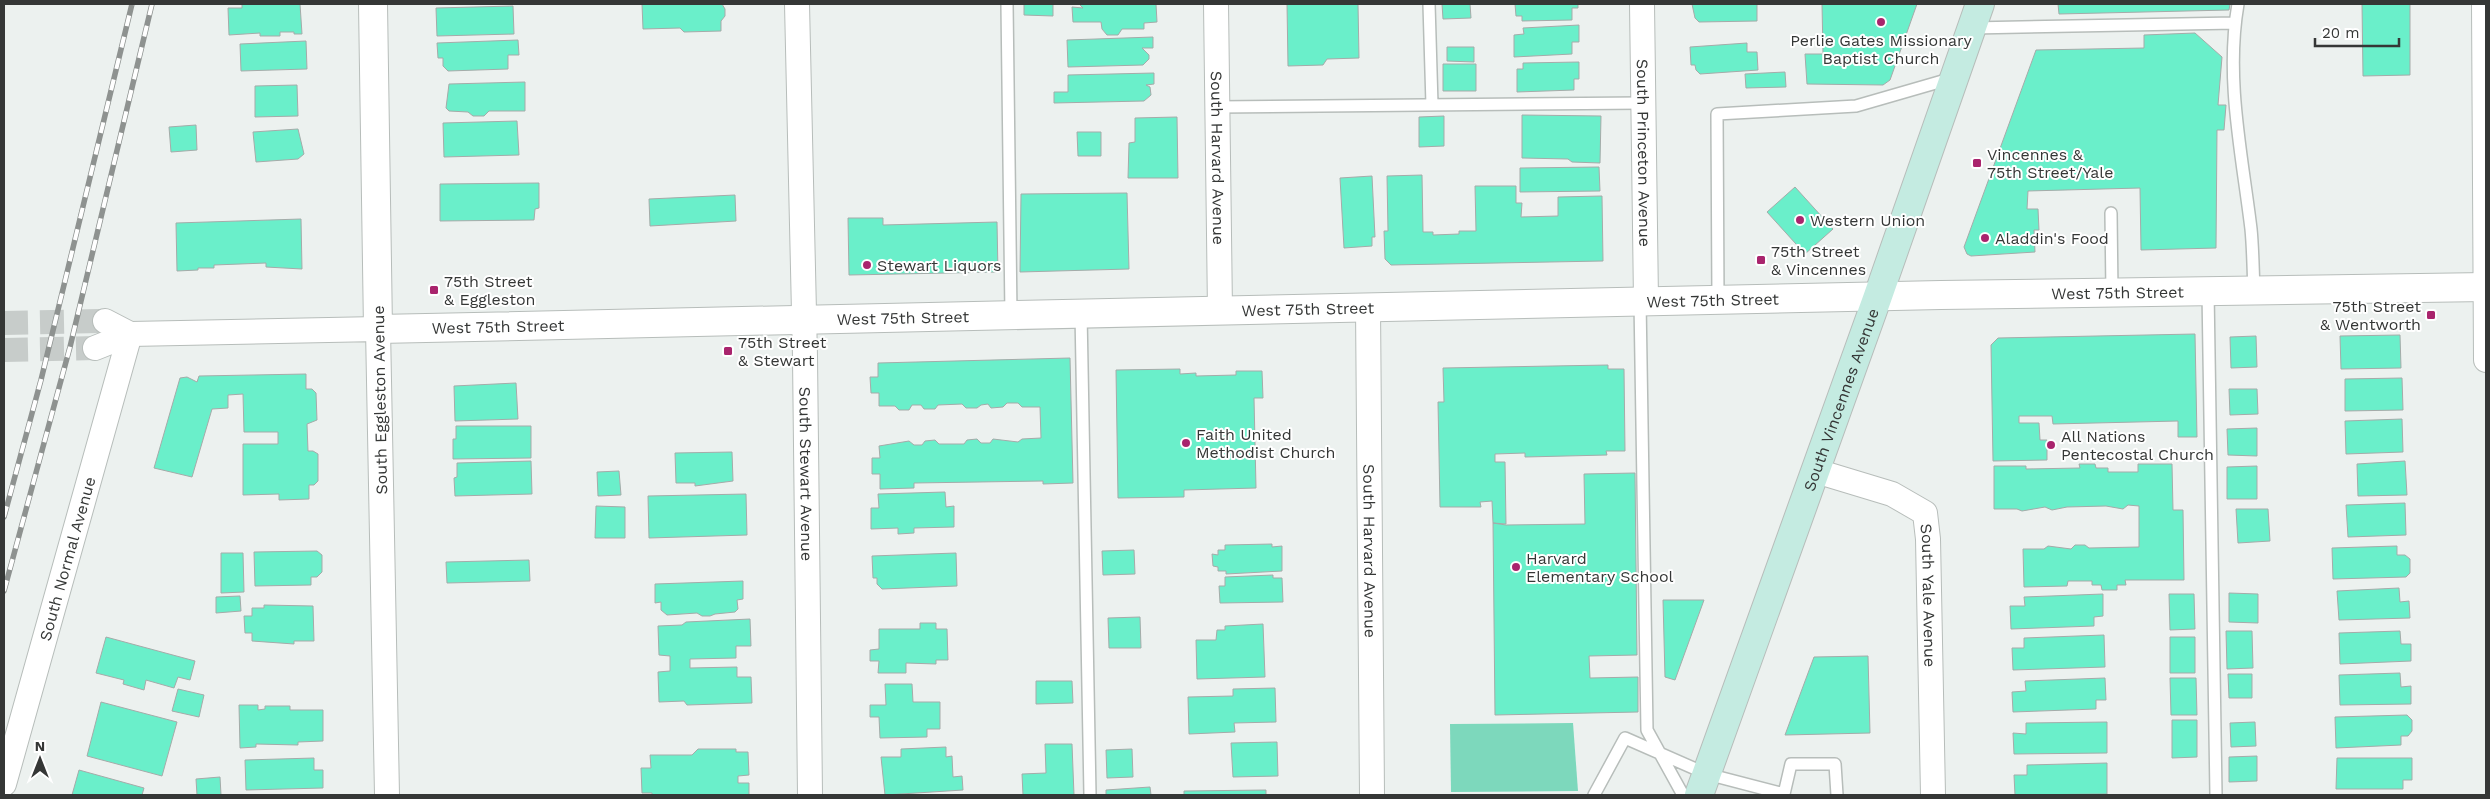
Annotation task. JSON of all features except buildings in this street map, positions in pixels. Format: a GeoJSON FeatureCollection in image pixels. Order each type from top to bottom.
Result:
{"type":"FeatureCollection","features":[{"type":"Feature","properties":{"kind":"main road","name":"South Vincennes Avenue"},"geometry":{"type":"LineString","coordinates":[[1703,785],[1878,296],[1975,16]]}},
{"type":"Feature","properties":{"kind":"street","name":"South Eggleston Avenue"},"geometry":{"type":"LineString","coordinates":[[373,4],[387,795]]}},
{"type":"Feature","properties":{"kind":"street","name":"South Stewart Avenue"},"geometry":{"type":"LineString","coordinates":[[797,4],[804,320],[810,795]]}},
{"type":"Feature","properties":{"kind":"street","name":"South Harvard Avenue"},"geometry":{"type":"LineString","coordinates":[[1216,4],[1220,311]]}},
{"type":"Feature","properties":{"kind":"street","name":"South Princeton Avenue"},"geometry":{"type":"LineString","coordinates":[[1642,4],[1643,301]]}},
{"type":"Feature","properties":{"kind":"street"},"geometry":{"type":"LineString","coordinates":[[2484,4],[2486,86],[2486,360]]}},
{"type":"Feature","properties":{"kind":"street","name":"West 75th Street"},"geometry":{"type":"LineString","coordinates":[[95,348],[130,334],[1878,296],[2486,287]]}},
{"type":"Feature","properties":{"kind":"street","name":"South Harvard Avenue"},"geometry":{"type":"LineString","coordinates":[[1368,307],[1372,795]]}},
{"type":"Feature","properties":{"kind":"street","name":"West 75th Street"},"geometry":{"type":"LineString","coordinates":[[105,321],[130,334]]}},
{"type":"Feature","properties":{"kind":"street","name":"South Normal Avenue"},"geometry":{"type":"LineString","coordinates":[[4,784],[130,334]]}},
{"type":"Feature","properties":{"kind":"street","name":"South Yale Avenue"},"geometry":{"type":"LineString","coordinates":[[1816,470],[1892,494],[1925,513],[1928,539],[1933,795]]}},
{"type":"Feature","properties":{"kind":"lane"},"geometry":{"type":"LineString","coordinates":[[1007,4],[1011,315]]}},
{"type":"Feature","properties":{"kind":"lane"},"geometry":{"type":"LineString","coordinates":[[1429,4],[1432,105]]}},
{"type":"Feature","properties":{"kind":"lane"},"geometry":{"type":"LineString","coordinates":[[2238,4],[2235,23],[2234,111],[2251,231],[2254,290]]}},
{"type":"Feature","properties":{"kind":"lane"},"geometry":{"type":"LineString","coordinates":[[1975,16],[2235,23]]}},
{"type":"Feature","properties":{"kind":"lane"},"geometry":{"type":"LineString","coordinates":[[1718,300],[1717,114],[1856,106],[1954,78]]}},
{"type":"Feature","properties":{"kind":"lane"},"geometry":{"type":"LineString","coordinates":[[1217,107],[1643,103]]}},
{"type":"Feature","properties":{"kind":"lane"},"geometry":{"type":"LineString","coordinates":[[2111,213],[2112,293]]}},
{"type":"Feature","properties":{"kind":"lane"},"geometry":{"type":"LineString","coordinates":[[2208,291],[2216,795]]}},
{"type":"Feature","properties":{"kind":"lane"},"geometry":{"type":"LineString","coordinates":[[1643,301],[1647,730],[1683,795]]}},
{"type":"Feature","properties":{"kind":"lane"},"geometry":{"type":"LineString","coordinates":[[1080,314],[1090,795]]}},
{"type":"Feature","properties":{"kind":"lane"},"geometry":{"type":"LineString","coordinates":[[1594,795],[1624,738],[1660,754],[1703,785],[1784,795],[1791,764],[1835,764],[1837,795]]}},
{"type":"Feature","properties":{"kind":"green space"},"geometry":{"type":"Polygon","coordinates":[[[1573,723],[1578,791],[1451,792],[1450,724],[1573,723]]]}},
{"type":"Feature","properties":{"kind":"tunnel"},"geometry":{"type":"LineString","coordinates":[[4,323],[105,321]]}},
{"type":"Feature","properties":{"kind":"tunnel"},"geometry":{"type":"LineString","coordinates":[[4,350],[95,348]]}},
{"type":"Feature","properties":{"kind":"railway"},"geometry":{"type":"LineString","coordinates":[[4,517],[41,380],[132,4]]}},
{"type":"Feature","properties":{"kind":"railway"},"geometry":{"type":"LineString","coordinates":[[4,591],[70,347],[152,4]]}},
{"type":"Feature","properties":{"kind":"place","name":"Perlie Gates Missionary Baptist Church"},"geometry":{"type":"Point","coordinates":[1881,22]}},
{"type":"Feature","properties":{"kind":"place","name":"Vincennes & 75th Street/Yale"},"geometry":{"type":"Point","coordinates":[1977,163]}},
{"type":"Feature","properties":{"kind":"place","name":"Western Union"},"geometry":{"type":"Point","coordinates":[1800,220]}},
{"type":"Feature","properties":{"kind":"place","name":"Aladdin's Food"},"geometry":{"type":"Point","coordinates":[1985,238]}},
{"type":"Feature","properties":{"kind":"place","name":"75th Street & Vincennes"},"geometry":{"type":"Point","coordinates":[1761,260]}},
{"type":"Feature","properties":{"kind":"place","name":"Stewart Liquors"},"geometry":{"type":"Point","coordinates":[867,265]}},
{"type":"Feature","properties":{"kind":"place","name":"75th Street & Eggleston"},"geometry":{"type":"Point","coordinates":[434,290]}},
{"type":"Feature","properties":{"kind":"place","name":"75th Street & Wentworth"},"geometry":{"type":"Point","coordinates":[2431,315]}},
{"type":"Feature","properties":{"kind":"place","name":"75th Street & Stewart"},"geometry":{"type":"Point","coordinates":[728,351]}},
{"type":"Feature","properties":{"kind":"place","name":"Faith United Methodist Church"},"geometry":{"type":"Point","coordinates":[1186,443]}},
{"type":"Feature","properties":{"kind":"place","name":"All Nations Pentecostal Church"},"geometry":{"type":"Point","coordinates":[2051,445]}},
{"type":"Feature","properties":{"kind":"place","name":"Harvard Elementary School"},"geometry":{"type":"Point","coordinates":[1516,567]}}]}
